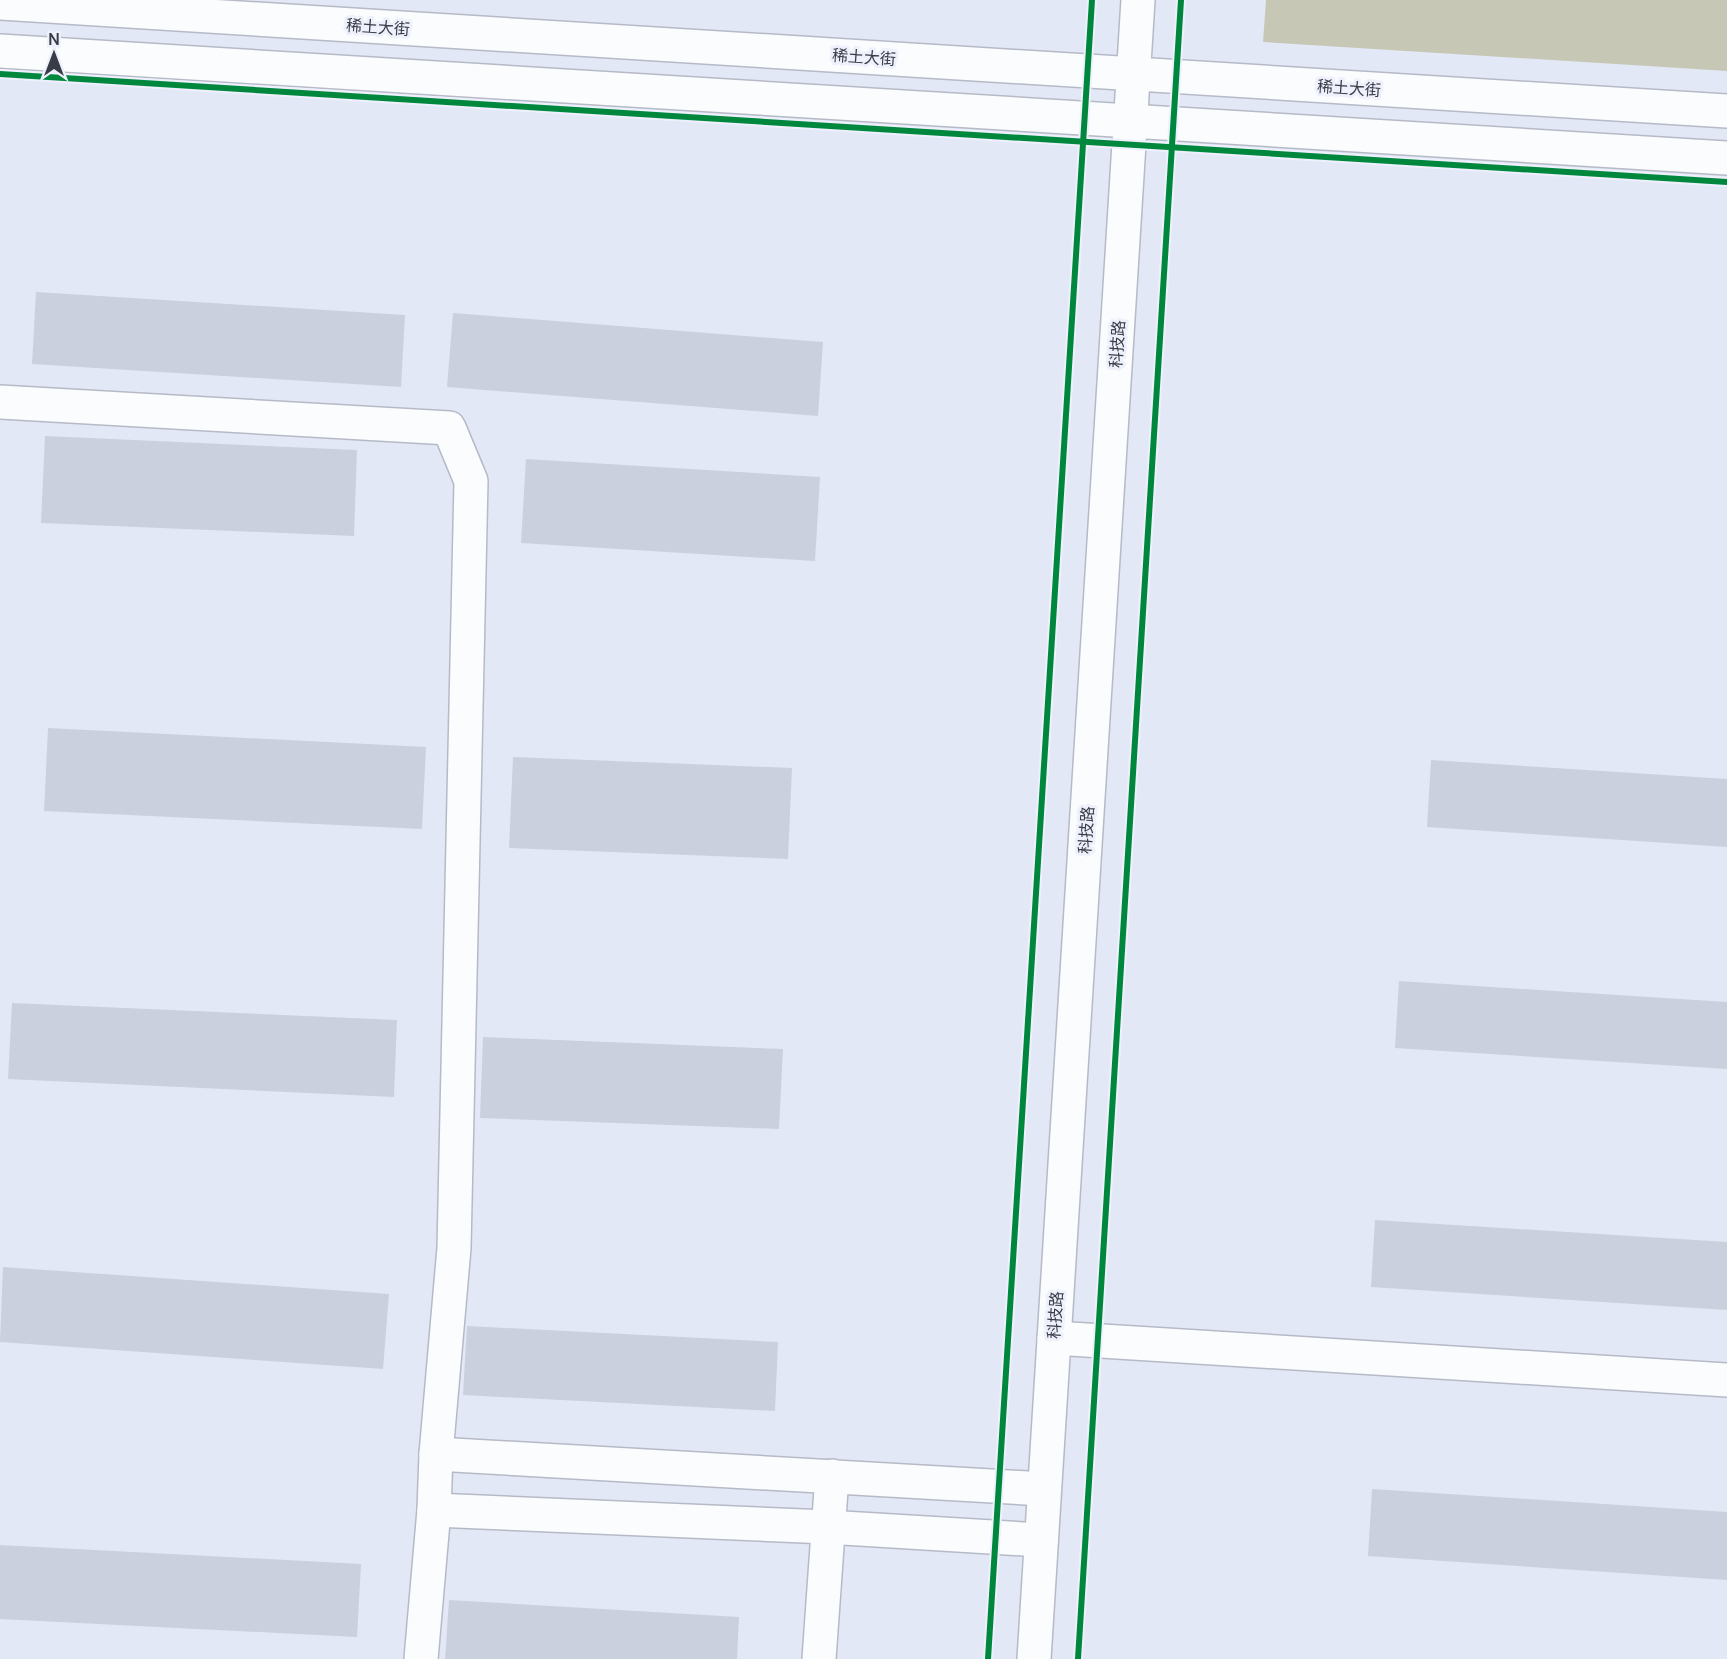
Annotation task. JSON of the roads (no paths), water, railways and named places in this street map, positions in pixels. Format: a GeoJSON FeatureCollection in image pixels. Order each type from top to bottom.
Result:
{"type":"FeatureCollection","features":[{"type":"Feature","properties":{"kind":"street","name":"科技路"},"geometry":{"type":"LineString","coordinates":[[1034,1659],[1138,0]]}},
{"type":"Feature","properties":{"kind":"street","name":"稀土大街"},"geometry":{"type":"LineString","coordinates":[[0,3],[1727,111]]}},
{"type":"Feature","properties":{"kind":"street"},"geometry":{"type":"LineString","coordinates":[[0,51],[1727,158]]}},
{"type":"Feature","properties":{"kind":"street"},"geometry":{"type":"LineString","coordinates":[[0,402],[449,428],[471,481],[454,1248],[421,1659]]}},
{"type":"Feature","properties":{"kind":"street"},"geometry":{"type":"LineString","coordinates":[[1054,1338],[1727,1380]]}},
{"type":"Feature","properties":{"kind":"street"},"geometry":{"type":"LineString","coordinates":[[436,1454],[1044,1489]]}},
{"type":"Feature","properties":{"kind":"street"},"geometry":{"type":"LineString","coordinates":[[819,1659],[832,1476]]}},
{"type":"Feature","properties":{"kind":"street"},"geometry":{"type":"LineString","coordinates":[[434,1510],[827,1527],[1041,1540]]}}]}
